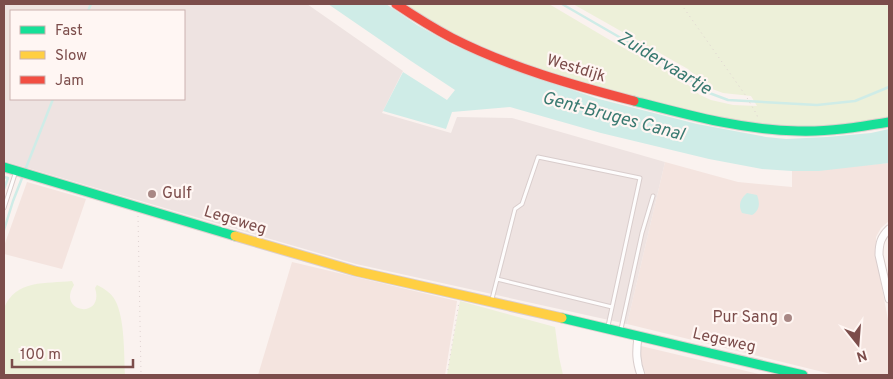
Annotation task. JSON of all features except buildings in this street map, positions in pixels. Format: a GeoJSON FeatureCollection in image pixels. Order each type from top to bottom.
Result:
{"type":"FeatureCollection","features":[{"type":"Feature","properties":{"kind":"street","name":"Westdijk"},"geometry":{"type":"LineString","coordinates":[[396,4],[457,40],[529,70],[601,93],[699,117],[737,125],[787,131],[852,127],[889,122]]}},
{"type":"Feature","properties":{"kind":"street","name":"Legeweg"},"geometry":{"type":"LineString","coordinates":[[4,167],[355,271],[492,301],[803,375]]}},
{"type":"Feature","properties":{"kind":"street"},"geometry":{"type":"LineString","coordinates":[[889,229],[881,239],[879,255],[889,299]]}},
{"type":"Feature","properties":{"kind":"street"},"geometry":{"type":"LineString","coordinates":[[638,337],[636,350],[641,375]]}},
{"type":"Feature","properties":{"kind":"lane"},"geometry":{"type":"LineString","coordinates":[[492,301],[515,209],[522,204],[538,157],[640,178],[607,329]]}},
{"type":"Feature","properties":{"kind":"lane"},"geometry":{"type":"LineString","coordinates":[[4,208],[17,171]]}},
{"type":"Feature","properties":{"kind":"lane"},"geometry":{"type":"LineString","coordinates":[[620,332],[642,233],[653,196]]}},
{"type":"Feature","properties":{"kind":"lane"},"geometry":{"type":"LineString","coordinates":[[497,279],[612,306]]}},
{"type":"Feature","properties":{"kind":"path"},"geometry":{"type":"LineString","coordinates":[[681,4],[753,106],[759,128]]}},
{"type":"Feature","properties":{"kind":"path"},"geometry":{"type":"LineString","coordinates":[[138,208],[141,375]]}},
{"type":"Feature","properties":{"kind":"path"},"geometry":{"type":"LineString","coordinates":[[447,375],[461,294]]}},
{"type":"Feature","properties":{"kind":"shaded area"},"geometry":{"type":"Polygon","coordinates":[[[4,4],[307,4],[403,71],[382,113],[451,133],[457,117],[512,118],[665,162],[627,324],[356,264],[4,161],[4,4]]]}},
{"type":"Feature","properties":{"kind":"shaded area"},"geometry":{"type":"Polygon","coordinates":[[[665,162],[738,182],[792,187],[792,171],[889,163],[889,221],[881,228],[876,237],[876,247],[889,325],[889,375],[835,375],[627,324],[665,162]]]}},
{"type":"Feature","properties":{"kind":"shaded area"},"geometry":{"type":"Polygon","coordinates":[[[27,182],[86,199],[62,269],[4,254],[4,246],[27,182]]]}},
{"type":"Feature","properties":{"kind":"shaded area"},"geometry":{"type":"Polygon","coordinates":[[[292,262],[457,301],[445,375],[258,375],[292,262]]]}},
{"type":"Feature","properties":{"kind":"shaded area"},"geometry":{"type":"Polygon","coordinates":[[[641,346],[763,375],[646,375],[639,354],[641,346]]]}},
{"type":"Feature","properties":{"kind":"green space"},"geometry":{"type":"Polygon","coordinates":[[[403,4],[549,4],[620,46],[675,74],[700,95],[711,100],[733,105],[757,106],[751,96],[723,93],[707,87],[688,69],[573,4],[889,4],[889,119],[826,128],[787,129],[699,114],[602,89],[520,62],[457,36],[403,4]]]}},
{"type":"Feature","properties":{"kind":"green space"},"geometry":{"type":"Polygon","coordinates":[[[72,281],[74,285],[70,294],[71,302],[75,307],[81,309],[93,305],[96,298],[95,288],[97,285],[108,291],[115,300],[121,316],[125,375],[4,375],[4,308],[9,299],[16,292],[33,285],[72,281]]]}},
{"type":"Feature","properties":{"kind":"green space"},"geometry":{"type":"Polygon","coordinates":[[[460,301],[555,327],[563,375],[447,375],[460,301]]]}},
{"type":"Feature","properties":{"kind":"water","name":"Gent-Bruges Canal"},"geometry":{"type":"Polygon","coordinates":[[[328,4],[386,4],[417,25],[453,45],[516,71],[599,99],[697,124],[786,139],[871,133],[889,129],[889,163],[819,171],[762,169],[709,159],[601,133],[510,107],[452,112],[446,129],[383,111],[403,72],[447,100],[455,90],[328,4]]]}},
{"type":"Feature","properties":{"kind":"water"},"geometry":{"type":"Polygon","coordinates":[[[747,193],[757,195],[758,198],[758,209],[752,215],[742,213],[740,207],[741,200],[747,193]]]}},
{"type":"Feature","properties":{"kind":"waterway"},"geometry":{"type":"LineString","coordinates":[[88,10],[91,4]]}},
{"type":"Feature","properties":{"kind":"waterway","name":"Zuidervaartje"},"geometry":{"type":"LineString","coordinates":[[562,4],[678,71],[704,91],[728,100],[817,105],[855,101],[889,87]]}},
{"type":"Feature","properties":{"kind":"waterway"},"geometry":{"type":"LineString","coordinates":[[4,230],[13,201],[53,100]]}},
{"type":"Feature","properties":{"kind":"waterway"},"geometry":{"type":"LineString","coordinates":[[4,177],[8,178],[4,189]]}},
{"type":"Feature","properties":{"kind":"traffic: fast"},"geometry":{"type":"LineString","coordinates":[[634,101],[715,121],[777,130],[833,130],[889,122]]}},
{"type":"Feature","properties":{"kind":"traffic: fast"},"geometry":{"type":"LineString","coordinates":[[4,167],[235,236]]}},
{"type":"Feature","properties":{"kind":"traffic: fast"},"geometry":{"type":"LineString","coordinates":[[562,318],[803,375]]}},
{"type":"Feature","properties":{"kind":"traffic: slow"},"geometry":{"type":"LineString","coordinates":[[235,236],[355,271],[562,318]]}},
{"type":"Feature","properties":{"kind":"traffic: jam"},"geometry":{"type":"LineString","coordinates":[[396,4],[445,34],[496,58],[564,82],[634,101]]}},
{"type":"Feature","properties":{"kind":"place","name":"Gulf"},"geometry":{"type":"Point","coordinates":[152,194]}},
{"type":"Feature","properties":{"kind":"place","name":"Pur Sang"},"geometry":{"type":"Point","coordinates":[788,318]}}]}
